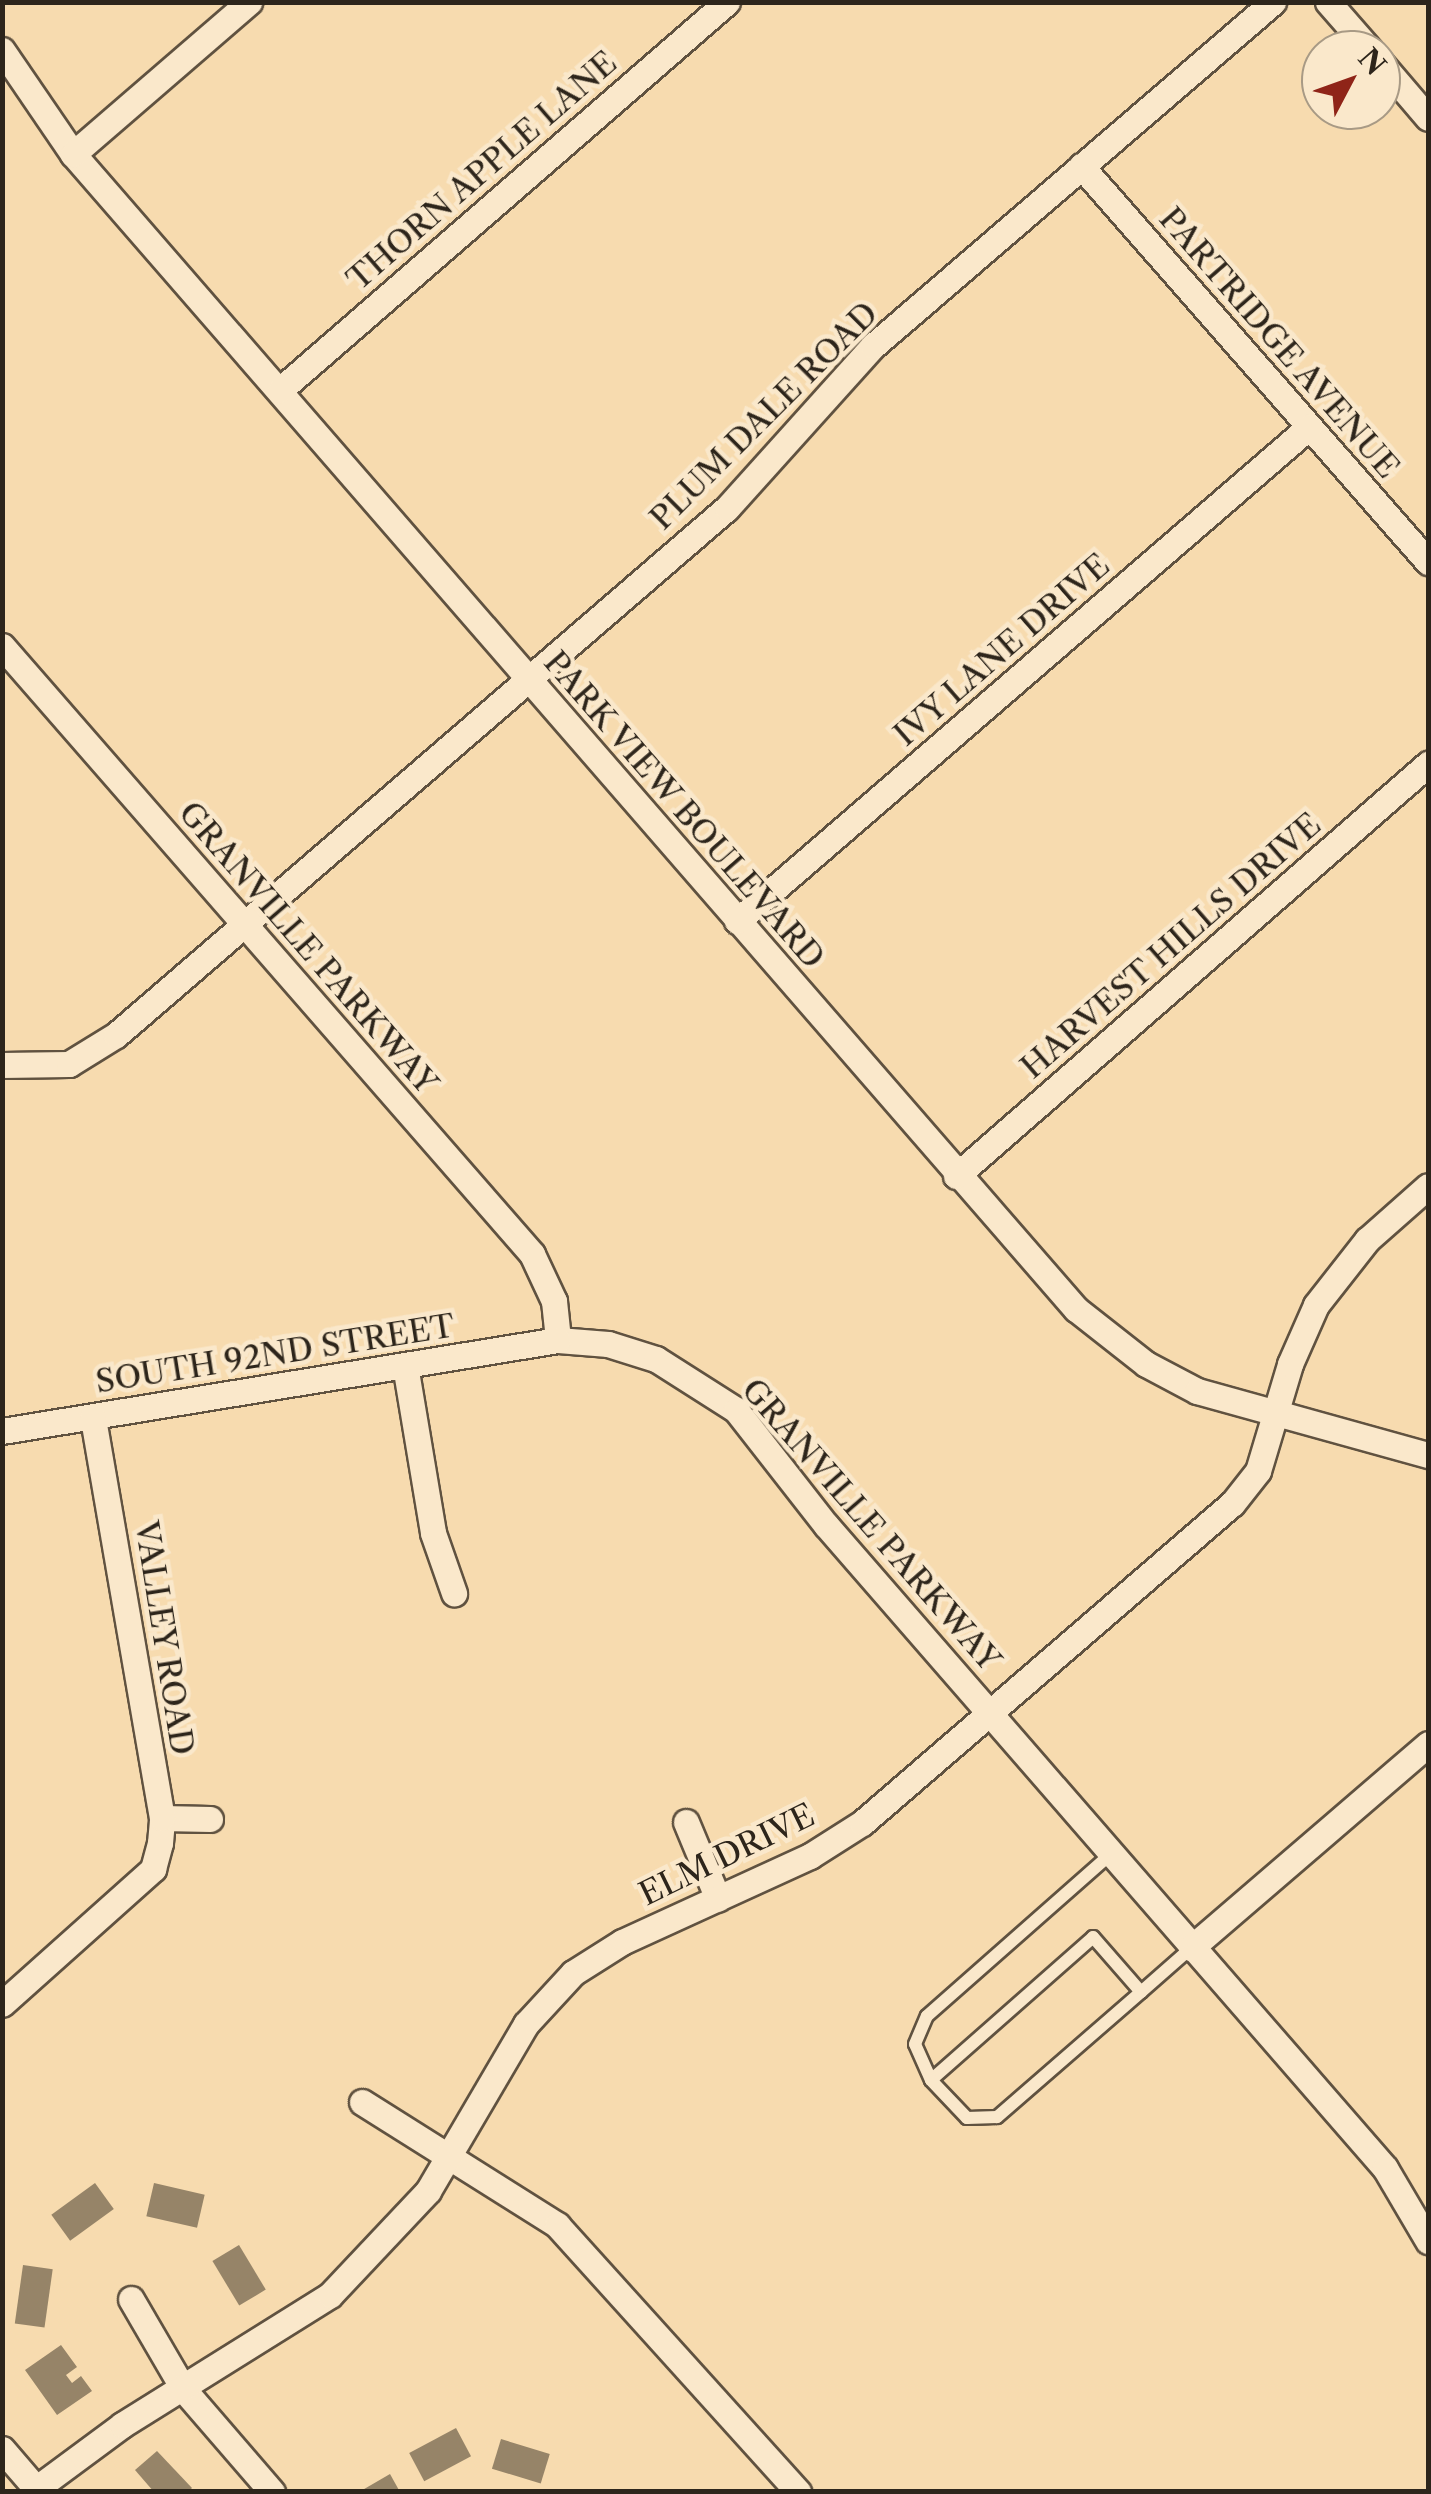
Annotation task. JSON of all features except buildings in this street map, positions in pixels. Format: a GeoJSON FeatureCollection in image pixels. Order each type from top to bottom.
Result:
{"type":"FeatureCollection","features":[{"type":"Feature","properties":{"kind":"street"},"geometry":{"type":"LineString","coordinates":[[73,154],[249,2]]}},
{"type":"Feature","properties":{"kind":"street","name":"THORN APPLE LANE"},"geometry":{"type":"LineString","coordinates":[[280,390],[727,2]]}},
{"type":"Feature","properties":{"kind":"street","name":"PLUM DALE ROAD"},"geometry":{"type":"LineString","coordinates":[[2,1065],[68,1064],[116,1035],[727,508],[873,346],[1273,2]]}},
{"type":"Feature","properties":{"kind":"street"},"geometry":{"type":"LineString","coordinates":[[1328,2],[1352,30]]}},
{"type":"Feature","properties":{"kind":"street","name":"PARK VIEW BOULEVARD"},"geometry":{"type":"LineString","coordinates":[[2,50],[73,154],[1045,1278],[1129,1353],[1197,1390],[1428,1455]]}},
{"type":"Feature","properties":{"kind":"street"},"geometry":{"type":"LineString","coordinates":[[1401,86],[1428,118]]}},
{"type":"Feature","properties":{"kind":"street","name":"PARTRIDGE AVENUE"},"geometry":{"type":"LineString","coordinates":[[1081,166],[1428,562]]}},
{"type":"Feature","properties":{"kind":"street","name":"IVY LANE DRIVE"},"geometry":{"type":"LineString","coordinates":[[737,922],[1309,427]]}},
{"type":"Feature","properties":{"kind":"street","name":"GRANVILLE PARKWAY"},"geometry":{"type":"LineString","coordinates":[[2,646],[532,1254],[554,1301],[558,1340],[608,1344],[656,1359],[736,1410],[1191,1948],[1420,2202],[1428,2241]]}},
{"type":"Feature","properties":{"kind":"street","name":"HARVEST HILLS DRIVE"},"geometry":{"type":"LineString","coordinates":[[956,1176],[1428,764]]}},
{"type":"Feature","properties":{"kind":"street","name":"ELM DRIVE"},"geometry":{"type":"LineString","coordinates":[[38,2490],[122,2424],[184,2390],[330,2295],[410,2213],[452,2157],[526,2024],[563,1982],[604,1952],[810,1856],[862,1823],[1242,1494],[1258,1470],[1290,1364],[1327,1288],[1367,1240],[1428,1186]]}},
{"type":"Feature","properties":{"kind":"street","name":"SOUTH 92ND STREET"},"geometry":{"type":"LineString","coordinates":[[2,1431],[558,1340]]}},
{"type":"Feature","properties":{"kind":"street"},"geometry":{"type":"LineString","coordinates":[[405,1365],[433,1533],[454,1593]]}},
{"type":"Feature","properties":{"kind":"street","name":"VALLEY ROAD"},"geometry":{"type":"LineString","coordinates":[[2,2004],[153,1869],[162,1818],[93,1417]]}},
{"type":"Feature","properties":{"kind":"street"},"geometry":{"type":"LineString","coordinates":[[1191,1948],[1428,1744]]}},
{"type":"Feature","properties":{"kind":"street"},"geometry":{"type":"LineString","coordinates":[[162,1818],[210,1819]]}},
{"type":"Feature","properties":{"kind":"street"},"geometry":{"type":"LineString","coordinates":[[686,1822],[718,1899]]}},
{"type":"Feature","properties":{"kind":"street"},"geometry":{"type":"LineString","coordinates":[[362,2102],[556,2225],[798,2492]]}},
{"type":"Feature","properties":{"kind":"street"},"geometry":{"type":"LineString","coordinates":[[132,2299],[184,2390],[272,2492]]}},
{"type":"Feature","properties":{"kind":"street"},"geometry":{"type":"LineString","coordinates":[[2,2449],[38,2490]]}},
{"type":"Feature","properties":{"kind":"lane"},"geometry":{"type":"LineString","coordinates":[[1111,1854],[927,2016],[915,2044],[931,2080],[967,2118],[997,2117],[1191,1948]]}},
{"type":"Feature","properties":{"kind":"lane"},"geometry":{"type":"LineString","coordinates":[[931,2080],[1093,1937],[1141,1992]]}}]}
